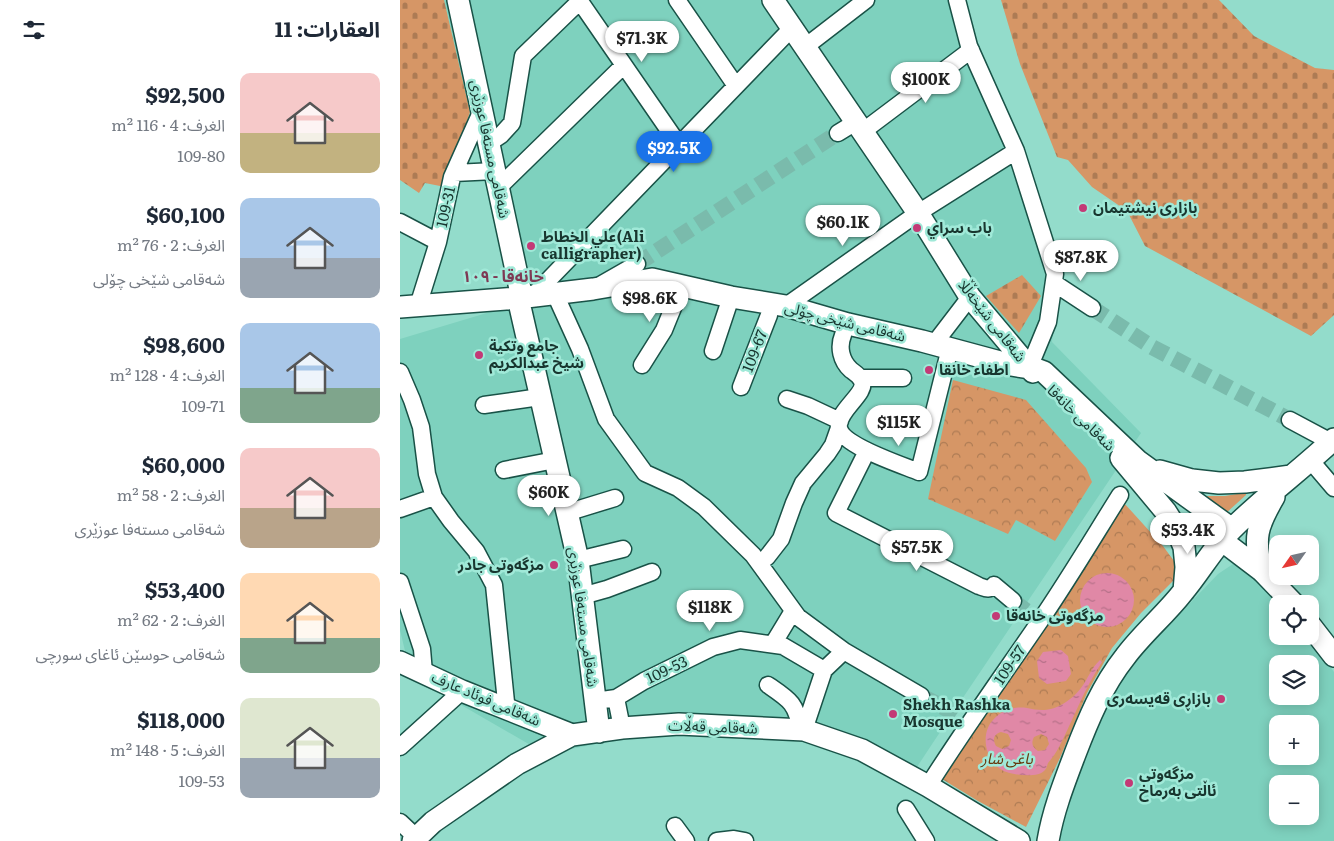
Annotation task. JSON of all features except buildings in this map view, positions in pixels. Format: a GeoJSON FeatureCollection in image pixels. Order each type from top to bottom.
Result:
{"type":"FeatureCollection","features":[{"type":"Feature","properties":{"kind":"main road","name":"شەقامی مستەفا عوزێری"},"geometry":{"type":"LineString","coordinates":[[458,0],[496,179],[524,297],[540,397],[578,560],[599,732]]}},
{"type":"Feature","properties":{"kind":"main road","name":"شەقامی شێخەڵڵا"},"geometry":{"type":"LineString","coordinates":[[772,0],[918,214],[970,297],[1029,368]]}},
{"type":"Feature","properties":{"kind":"main road","name":"شەقامی شێخی چۆلی"},"geometry":{"type":"LineString","coordinates":[[409,307],[554,294],[652,279],[1029,368]]}},
{"type":"Feature","properties":{"kind":"main road","name":"شەقامی خانەقا"},"geometry":{"type":"LineString","coordinates":[[1029,368],[1123,460],[1135,466]]}},
{"type":"Feature","properties":{"kind":"main road"},"geometry":{"type":"LineString","coordinates":[[1047,838],[1061,790],[1088,721],[1100,695],[1124,657],[1184,592],[1227,535],[1333,440]]}},
{"type":"Feature","properties":{"kind":"main road"},"geometry":{"type":"LineString","coordinates":[[1135,466],[1192,480],[1219,483],[1286,481]]}},
{"type":"Feature","properties":{"kind":"main road"},"geometry":{"type":"LineString","coordinates":[[1135,466],[1227,535],[1240,553],[1262,571],[1285,595]]}},
{"type":"Feature","properties":{"kind":"main road"},"geometry":{"type":"LineString","coordinates":[[1135,466],[1176,528],[1184,547],[1186,567],[1184,592]]}},
{"type":"Feature","properties":{"kind":"main road"},"geometry":{"type":"LineString","coordinates":[[1262,571],[1257,553],[1259,533],[1265,513],[1286,481]]}},
{"type":"Feature","properties":{"kind":"main road"},"geometry":{"type":"LineString","coordinates":[[1319,637],[1334,656]]}},
{"type":"Feature","properties":{"kind":"main road","name":"شەقامی فوئاد عارف"},"geometry":{"type":"LineString","coordinates":[[400,662],[462,691],[572,735]]}},
{"type":"Feature","properties":{"kind":"main road","name":"شەقامی قەڵات"},"geometry":{"type":"LineString","coordinates":[[415,839],[433,822],[517,764],[572,735],[622,728],[679,724],[803,730],[862,750],[928,786],[1019,841]]}},
{"type":"Feature","properties":{"kind":"street"},"geometry":{"type":"LineString","coordinates":[[489,144],[512,123],[523,56],[579,0],[679,145]]}},
{"type":"Feature","properties":{"kind":"street"},"geometry":{"type":"LineString","coordinates":[[677,0],[736,86]]}},
{"type":"Feature","properties":{"kind":"street"},"geometry":{"type":"LineString","coordinates":[[804,47],[864,0]]}},
{"type":"Feature","properties":{"kind":"street","name":"شەقامی شێخەڵڵا"},"geometry":{"type":"LineString","coordinates":[[957,0],[971,50],[1016,151],[1055,274],[1048,322],[1029,368]]}},
{"type":"Feature","properties":{"kind":"street"},"geometry":{"type":"LineString","coordinates":[[524,297],[679,145],[792,28]]}},
{"type":"Feature","properties":{"kind":"street"},"geometry":{"type":"LineString","coordinates":[[838,133],[859,127],[971,50]]}},
{"type":"Feature","properties":{"kind":"street"},"geometry":{"type":"LineString","coordinates":[[454,173],[496,179],[624,65]]}},
{"type":"Feature","properties":{"kind":"street","name":"109-31"},"geometry":{"type":"LineString","coordinates":[[409,307],[438,242],[454,173],[482,110]]}},
{"type":"Feature","properties":{"kind":"street"},"geometry":{"type":"LineString","coordinates":[[778,310],[918,214],[1016,151]]}},
{"type":"Feature","properties":{"kind":"street"},"geometry":{"type":"LineString","coordinates":[[400,222],[438,242]]}},
{"type":"Feature","properties":{"kind":"street"},"geometry":{"type":"LineString","coordinates":[[593,289],[638,264]]}},
{"type":"Feature","properties":{"kind":"street"},"geometry":{"type":"LineString","coordinates":[[1054,283],[1092,308]]}},
{"type":"Feature","properties":{"kind":"street"},"geometry":{"type":"LineString","coordinates":[[642,365],[664,330],[679,292]]}},
{"type":"Feature","properties":{"kind":"street"},"geometry":{"type":"LineString","coordinates":[[554,294],[580,348],[606,419],[645,473],[678,488],[704,507],[753,555],[798,617],[844,652],[921,696]]}},
{"type":"Feature","properties":{"kind":"street"},"geometry":{"type":"LineString","coordinates":[[787,399],[808,406],[840,425],[846,439],[867,451],[918,472],[942,346],[970,297]]}},
{"type":"Feature","properties":{"kind":"street"},"geometry":{"type":"LineString","coordinates":[[713,351],[729,303]]}},
{"type":"Feature","properties":{"kind":"street","name":"109-67"},"geometry":{"type":"LineString","coordinates":[[741,387],[778,310]]}},
{"type":"Feature","properties":{"kind":"street"},"geometry":{"type":"LineString","coordinates":[[759,563],[767,557],[781,539],[803,483],[833,445],[848,405],[861,391],[863,386],[863,382],[843,359],[840,344],[844,335]]}},
{"type":"Feature","properties":{"kind":"street"},"geometry":{"type":"LineString","coordinates":[[400,372],[421,427],[427,474],[434,497],[476,551],[494,585],[506,702]]}},
{"type":"Feature","properties":{"kind":"street"},"geometry":{"type":"LineString","coordinates":[[860,378],[903,378]]}},
{"type":"Feature","properties":{"kind":"street"},"geometry":{"type":"LineString","coordinates":[[484,405],[540,397]]}},
{"type":"Feature","properties":{"kind":"street"},"geometry":{"type":"LineString","coordinates":[[1290,420],[1333,440]]}},
{"type":"Feature","properties":{"kind":"street"},"geometry":{"type":"LineString","coordinates":[[867,451],[836,513],[979,586],[987,589],[994,586],[1013,601]]}},
{"type":"Feature","properties":{"kind":"street"},"geometry":{"type":"LineString","coordinates":[[504,470],[555,460]]}},
{"type":"Feature","properties":{"kind":"street"},"geometry":{"type":"LineString","coordinates":[[1311,461],[1334,488]]}},
{"type":"Feature","properties":{"kind":"street","name":"109-57"},"geometry":{"type":"LineString","coordinates":[[930,783],[965,723],[1036,618],[1076,566],[1120,496]]}},
{"type":"Feature","properties":{"kind":"street"},"geometry":{"type":"LineString","coordinates":[[400,509],[434,497]]}},
{"type":"Feature","properties":{"kind":"street"},"geometry":{"type":"LineString","coordinates":[[566,513],[615,498]]}},
{"type":"Feature","properties":{"kind":"street"},"geometry":{"type":"LineString","coordinates":[[578,560],[623,549]]}},
{"type":"Feature","properties":{"kind":"street"},"geometry":{"type":"LineString","coordinates":[[582,596],[652,572]]}},
{"type":"Feature","properties":{"kind":"street"},"geometry":{"type":"LineString","coordinates":[[400,582],[422,649],[424,673]]}},
{"type":"Feature","properties":{"kind":"street"},"geometry":{"type":"LineString","coordinates":[[773,644],[792,610]]}},
{"type":"Feature","properties":{"kind":"street","name":"109-53"},"geometry":{"type":"LineString","coordinates":[[595,701],[616,698],[644,681],[713,648],[740,640],[783,646],[824,670]]}},
{"type":"Feature","properties":{"kind":"street"},"geometry":{"type":"LineString","coordinates":[[803,730],[824,670],[844,652]]}},
{"type":"Feature","properties":{"kind":"street"},"geometry":{"type":"LineString","coordinates":[[768,686],[788,698],[797,712],[803,730]]}},
{"type":"Feature","properties":{"kind":"street"},"geometry":{"type":"LineString","coordinates":[[400,747],[462,691]]}},
{"type":"Feature","properties":{"kind":"street"},"geometry":{"type":"LineString","coordinates":[[616,698],[622,728]]}},
{"type":"Feature","properties":{"kind":"street"},"geometry":{"type":"LineString","coordinates":[[906,809],[926,841]]}},
{"type":"Feature","properties":{"kind":"street"},"geometry":{"type":"LineString","coordinates":[[400,822],[415,839]]}},
{"type":"Feature","properties":{"kind":"street"},"geometry":{"type":"LineString","coordinates":[[675,826],[686,841]]}},
{"type":"Feature","properties":{"kind":"street"},"geometry":{"type":"LineString","coordinates":[[717,841],[734,839],[745,841]]}},
{"type":"Feature","properties":{"kind":"shaded area"},"geometry":{"type":"Polygon","coordinates":[[[444,0],[948,0],[955,30],[1040,221],[1059,269],[1052,342],[1141,433],[907,782],[807,737],[692,729],[611,741],[546,754],[411,676],[400,630],[400,339],[513,305],[444,0]]]}},
{"type":"Feature","properties":{"kind":"shaded area","name":"بازاڕی قەیسەری"},"geometry":{"type":"Polygon","coordinates":[[[1239,562],[1273,595],[1269,595],[1269,645],[1314,645],[1334,672],[1334,841],[1061,841],[1061,827],[1071,782],[1107,703],[1147,648],[1218,574],[1239,562]]]}},
{"type":"Feature","properties":{"kind":"green space"},"geometry":{"type":"Polygon","coordinates":[[[400,0],[444,0],[470,112],[445,187],[425,183],[419,193],[400,180],[400,0]]]}},
{"type":"Feature","properties":{"kind":"green space"},"geometry":{"type":"Polygon","coordinates":[[[1001,0],[1219,0],[1254,36],[1315,68],[1334,70],[1334,315],[1311,336],[1145,246],[1127,211],[1092,187],[1068,160],[1057,157],[1020,64],[1001,0]]]}},
{"type":"Feature","properties":{"kind":"green space"},"geometry":{"type":"Polygon","coordinates":[[[1022,275],[1041,296],[1019,333],[986,296],[1022,275]]]}},
{"type":"Feature","properties":{"kind":"green space"},"geometry":{"type":"Polygon","coordinates":[[[953,380],[1026,400],[1086,468],[1092,482],[1055,541],[1016,520],[1008,534],[928,499],[953,380]]]}},
{"type":"Feature","properties":{"kind":"green space"},"geometry":{"type":"Polygon","coordinates":[[[1246,493],[1246,495],[1225,514],[1206,496],[1225,496],[1246,493]]]}},
{"type":"Feature","properties":{"kind":"green space","name":"باغی شار"},"geometry":{"type":"Polygon","coordinates":[[[1124,503],[1163,546],[1182,572],[1141,613],[1112,648],[1087,693],[1060,758],[1026,827],[937,776],[1124,503]]]}},
{"type":"Feature","properties":{"kind":"water"},"geometry":{"type":"Polygon","coordinates":[[[1102,573],[1112,573],[1126,581],[1132,590],[1134,600],[1132,610],[1126,619],[1112,627],[1102,627],[1092,622],[1085,615],[1080,605],[1080,595],[1085,585],[1092,578],[1102,573]]]}},
{"type":"Feature","properties":{"kind":"water"},"geometry":{"type":"Polygon","coordinates":[[[1061,650],[1068,656],[1071,674],[1066,681],[1047,684],[1039,678],[1037,661],[1043,652],[1061,650]]]}},
{"type":"Feature","properties":{"kind":"water"},"geometry":{"type":"Polygon","coordinates":[[[1100,660],[1102,662],[1084,693],[1059,747],[1045,770],[1036,774],[1017,775],[1006,772],[996,766],[986,746],[987,732],[993,720],[1004,711],[1013,708],[1044,710],[1061,705],[1079,691],[1100,660]],[[1001,732],[994,739],[996,746],[1002,749],[1009,746],[1011,740],[1008,734],[1001,732]],[[1041,734],[1034,737],[1033,741],[1033,746],[1038,751],[1045,750],[1049,744],[1047,737],[1041,734]]]}},
{"type":"Feature","properties":{"kind":"tunnel"},"geometry":{"type":"LineString","coordinates":[[637,264],[838,133]]}},
{"type":"Feature","properties":{"kind":"tunnel"},"geometry":{"type":"LineString","coordinates":[[1092,308],[1152,347],[1290,420]]}},
{"type":"Feature","properties":{"kind":"tunnel"},"geometry":{"type":"LineString","coordinates":[[1013,601],[1033,616]]}},
{"type":"Feature","properties":{"kind":"tunnel"},"geometry":{"type":"LineString","coordinates":[[921,696],[953,712],[962,719]]}},
{"type":"Feature","properties":{"kind":"place","name":"بازاری نیشتیمان"},"geometry":{"type":"Point","coordinates":[1083,208]}},
{"type":"Feature","properties":{"kind":"place","name":"باب سراي"},"geometry":{"type":"Point","coordinates":[917,228]}},
{"type":"Feature","properties":{"kind":"place","name":"علي الخطاط(Ali calligrapher)"},"geometry":{"type":"Point","coordinates":[531,246]}},
{"type":"Feature","properties":{"kind":"place","name":"جامع وتكية شيخ عبدالكريم"},"geometry":{"type":"Point","coordinates":[479,355]}},
{"type":"Feature","properties":{"kind":"place","name":"اطفاء خانقا"},"geometry":{"type":"Point","coordinates":[929,370]}},
{"type":"Feature","properties":{"kind":"place","name":"مزگەوتی جادر"},"geometry":{"type":"Point","coordinates":[554,565]}},
{"type":"Feature","properties":{"kind":"place","name":"مزگەوتی خانەقا"},"geometry":{"type":"Point","coordinates":[996,616]}},
{"type":"Feature","properties":{"kind":"place","name":"بازاڕی قەیسەری"},"geometry":{"type":"Point","coordinates":[1221,699]}},
{"type":"Feature","properties":{"kind":"place","name":"Shekh Rashka Mosque"},"geometry":{"type":"Point","coordinates":[893,714]}},
{"type":"Feature","properties":{"kind":"place","name":"مزگەوتی ئاڵتی بەرماخ"},"geometry":{"type":"Point","coordinates":[1129,783]}},
{"type":"Feature","properties":{"kind":"district","name":"خانەقا - ١٠٩"},"geometry":{"type":"Point","coordinates":[503,276]}}]}
